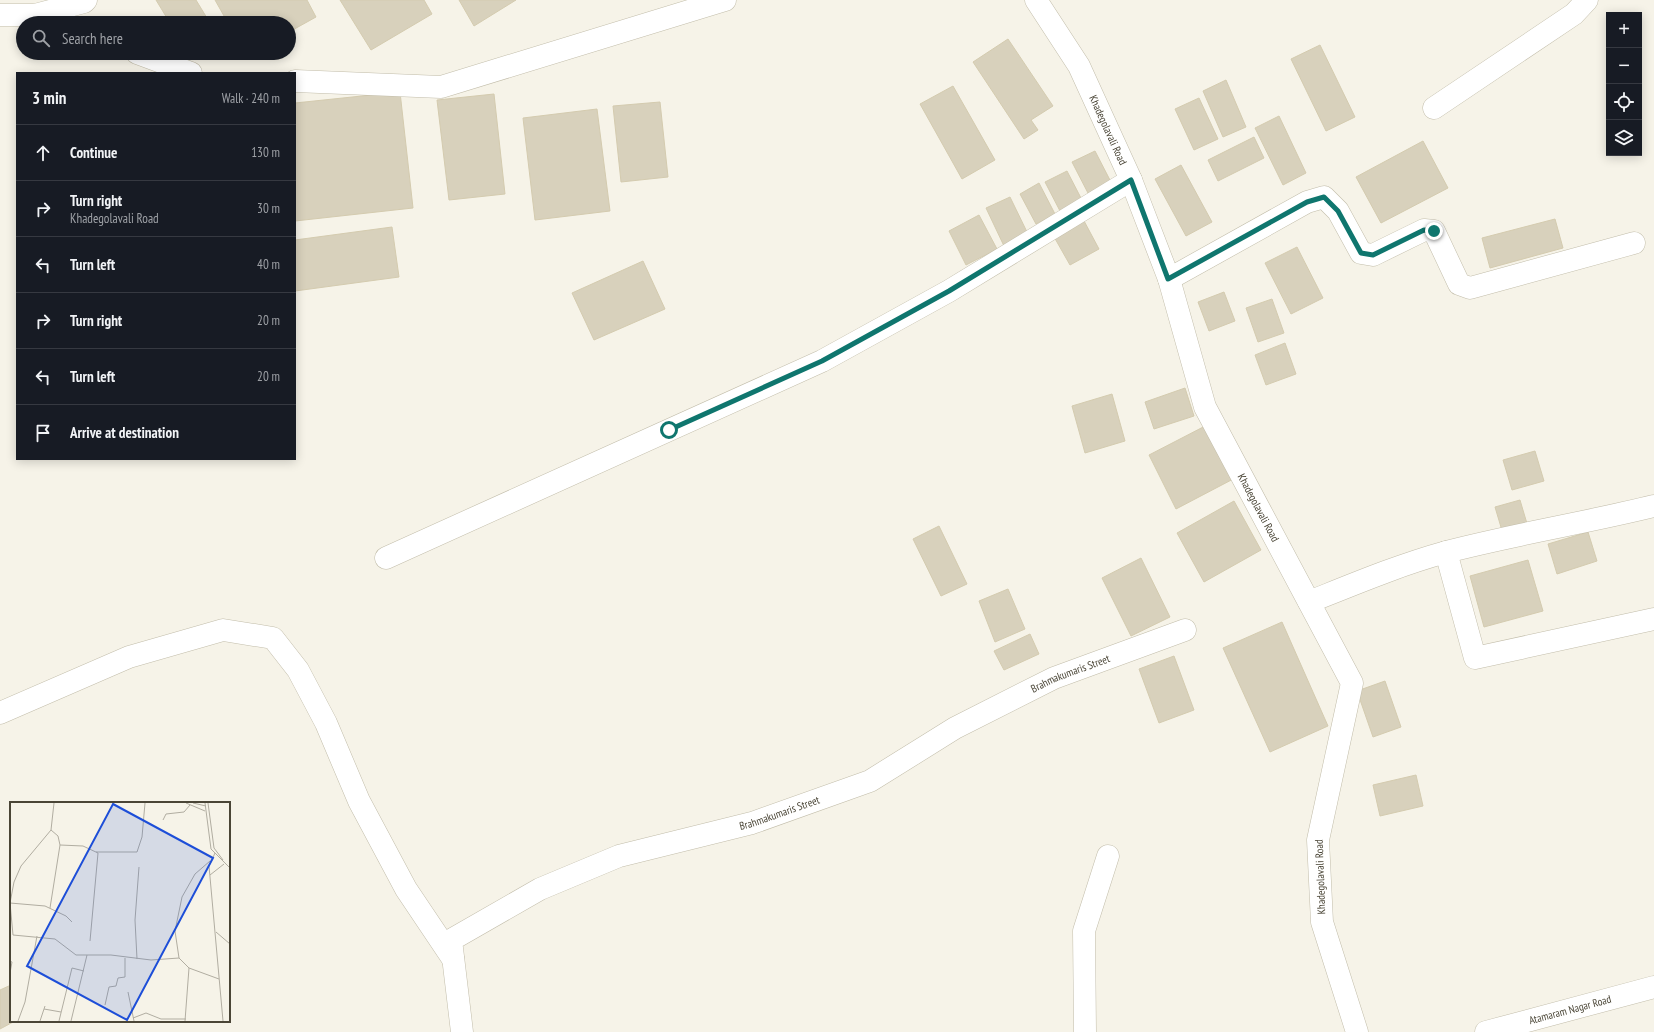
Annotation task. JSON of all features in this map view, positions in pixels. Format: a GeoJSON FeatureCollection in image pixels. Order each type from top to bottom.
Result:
{"type":"FeatureCollection","features":[{"type":"Feature","properties":{"kind":"street"},"geometry":{"type":"LineString","coordinates":[[0,15],[36,15],[84,2],[86,0]]}},
{"type":"Feature","properties":{"kind":"street"},"geometry":{"type":"LineString","coordinates":[[296,81],[441,86],[725,0]]}},
{"type":"Feature","properties":{"kind":"street","name":"Khadegolavali Road"},"geometry":{"type":"LineString","coordinates":[[1036,0],[1079,66],[1131,180],[1168,279],[1205,406],[1352,683],[1318,840],[1322,922],[1358,1032]]}},
{"type":"Feature","properties":{"kind":"street"},"geometry":{"type":"LineString","coordinates":[[1434,108],[1574,14],[1587,0]]}},
{"type":"Feature","properties":{"kind":"street"},"geometry":{"type":"LineString","coordinates":[[156,60],[188,72]]}},
{"type":"Feature","properties":{"kind":"street"},"geometry":{"type":"LineString","coordinates":[[386,558],[822,361],[949,291],[1131,180]]}},
{"type":"Feature","properties":{"kind":"street"},"geometry":{"type":"LineString","coordinates":[[1168,279],[1307,202],[1324,197],[1338,211],[1361,253],[1373,255],[1424,230],[1434,231],[1459,284],[1470,288],[1634,243]]}},
{"type":"Feature","properties":{"kind":"street"},"geometry":{"type":"LineString","coordinates":[[1309,602],[1397,567],[1446,552],[1610,517],[1654,506]]}},
{"type":"Feature","properties":{"kind":"street"},"geometry":{"type":"LineString","coordinates":[[1446,552],[1475,658],[1654,619]]}},
{"type":"Feature","properties":{"kind":"street"},"geometry":{"type":"LineString","coordinates":[[0,713],[129,657],[223,630],[274,638],[298,670],[326,723],[359,801],[406,889],[453,960]]}},
{"type":"Feature","properties":{"kind":"street","name":"Brahmakumaris Street"},"geometry":{"type":"LineString","coordinates":[[462,1032],[451,940],[540,889],[619,856],[752,824],[870,781],[955,728],[1054,678],[1185,630]]}},
{"type":"Feature","properties":{"kind":"street"},"geometry":{"type":"LineString","coordinates":[[1085,1032],[1084,931],[1108,856]]}},
{"type":"Feature","properties":{"kind":"street","name":"Atamaram Nagar Road"},"geometry":{"type":"LineString","coordinates":[[1486,1032],[1654,987]]}},
{"type":"Feature","properties":{"kind":"building"},"geometry":{"type":"Polygon","coordinates":[[[156,0],[196,0],[206,16],[166,16],[156,0]]]}},
{"type":"Feature","properties":{"kind":"building"},"geometry":{"type":"Polygon","coordinates":[[[215,0],[307,0],[316,17],[296,28],[296,16],[224,16],[215,0]]]}},
{"type":"Feature","properties":{"kind":"building"},"geometry":{"type":"Polygon","coordinates":[[[340,0],[424,0],[432,14],[371,50],[340,0]]]}},
{"type":"Feature","properties":{"kind":"building"},"geometry":{"type":"Polygon","coordinates":[[[459,0],[516,0],[474,26],[459,0]]]}},
{"type":"Feature","properties":{"kind":"building"},"geometry":{"type":"Polygon","coordinates":[[[1008,39],[1053,106],[1031,120],[1038,130],[1024,139],[973,62],[1008,39]]]}},
{"type":"Feature","properties":{"kind":"building"},"geometry":{"type":"Polygon","coordinates":[[[1320,45],[1355,117],[1326,131],[1291,59],[1320,45]]]}},
{"type":"Feature","properties":{"kind":"building"},"geometry":{"type":"Polygon","coordinates":[[[1226,80],[1246,127],[1223,137],[1203,91],[1226,80]]]}},
{"type":"Feature","properties":{"kind":"building"},"geometry":{"type":"Polygon","coordinates":[[[953,86],[995,160],[962,179],[920,104],[953,86]]]}},
{"type":"Feature","properties":{"kind":"building"},"geometry":{"type":"Polygon","coordinates":[[[400,92],[413,208],[296,221],[296,103],[400,92]]]}},
{"type":"Feature","properties":{"kind":"building"},"geometry":{"type":"Polygon","coordinates":[[[494,94],[505,194],[449,200],[437,100],[494,94]]]}},
{"type":"Feature","properties":{"kind":"building"},"geometry":{"type":"Polygon","coordinates":[[[1199,98],[1218,139],[1194,150],[1175,109],[1199,98]]]}},
{"type":"Feature","properties":{"kind":"building"},"geometry":{"type":"Polygon","coordinates":[[[660,102],[668,177],[621,182],[613,106],[660,102]]]}},
{"type":"Feature","properties":{"kind":"building"},"geometry":{"type":"Polygon","coordinates":[[[597,109],[610,211],[535,220],[523,118],[597,109]]]}},
{"type":"Feature","properties":{"kind":"building"},"geometry":{"type":"Polygon","coordinates":[[[1279,116],[1306,173],[1283,185],[1255,128],[1279,116]]]}},
{"type":"Feature","properties":{"kind":"building"},"geometry":{"type":"Polygon","coordinates":[[[1254,137],[1264,158],[1218,181],[1208,160],[1254,137]]]}},
{"type":"Feature","properties":{"kind":"building"},"geometry":{"type":"Polygon","coordinates":[[[1423,141],[1448,188],[1381,223],[1356,177],[1423,141]]]}},
{"type":"Feature","properties":{"kind":"building"},"geometry":{"type":"Polygon","coordinates":[[[1095,151],[1112,184],[1089,195],[1072,162],[1095,151]]]}},
{"type":"Feature","properties":{"kind":"building"},"geometry":{"type":"Polygon","coordinates":[[[1181,165],[1212,222],[1186,236],[1155,179],[1181,165]]]}},
{"type":"Feature","properties":{"kind":"building"},"geometry":{"type":"Polygon","coordinates":[[[1067,171],[1082,200],[1060,211],[1045,182],[1067,171]]]}},
{"type":"Feature","properties":{"kind":"building"},"geometry":{"type":"Polygon","coordinates":[[[1039,183],[1055,214],[1036,224],[1020,194],[1039,183]]]}},
{"type":"Feature","properties":{"kind":"building"},"geometry":{"type":"Polygon","coordinates":[[[1010,197],[1028,234],[1004,246],[986,208],[1010,197]]]}},
{"type":"Feature","properties":{"kind":"building"},"geometry":{"type":"Polygon","coordinates":[[[979,215],[997,249],[966,265],[949,231],[979,215]]]}},
{"type":"Feature","properties":{"kind":"building"},"geometry":{"type":"Polygon","coordinates":[[[1083,219],[1099,249],[1070,265],[1053,235],[1083,219]]]}},
{"type":"Feature","properties":{"kind":"building"},"geometry":{"type":"Polygon","coordinates":[[[1555,219],[1563,248],[1490,268],[1482,238],[1555,219]]]}},
{"type":"Feature","properties":{"kind":"building"},"geometry":{"type":"Polygon","coordinates":[[[392,227],[399,277],[296,291],[296,240],[392,227]]]}},
{"type":"Feature","properties":{"kind":"building"},"geometry":{"type":"Polygon","coordinates":[[[1297,247],[1323,298],[1291,314],[1265,263],[1297,247]]]}},
{"type":"Feature","properties":{"kind":"building"},"geometry":{"type":"Polygon","coordinates":[[[643,261],[665,309],[594,340],[572,293],[643,261]]]}},
{"type":"Feature","properties":{"kind":"building"},"geometry":{"type":"Polygon","coordinates":[[[1224,292],[1235,321],[1209,331],[1198,302],[1224,292]]]}},
{"type":"Feature","properties":{"kind":"building"},"geometry":{"type":"Polygon","coordinates":[[[1272,299],[1284,333],[1258,342],[1246,308],[1272,299]]]}},
{"type":"Feature","properties":{"kind":"building"},"geometry":{"type":"Polygon","coordinates":[[[1285,343],[1296,374],[1266,385],[1255,355],[1285,343]]]}},
{"type":"Feature","properties":{"kind":"building"},"geometry":{"type":"Polygon","coordinates":[[[1185,388],[1194,416],[1154,429],[1145,402],[1185,388]]]}},
{"type":"Feature","properties":{"kind":"building"},"geometry":{"type":"Polygon","coordinates":[[[1112,394],[1125,441],[1085,453],[1072,406],[1112,394]]]}},
{"type":"Feature","properties":{"kind":"building"},"geometry":{"type":"Polygon","coordinates":[[[1209,424],[1237,477],[1176,509],[1149,455],[1209,424]]]}},
{"type":"Feature","properties":{"kind":"building"},"geometry":{"type":"Polygon","coordinates":[[[1535,451],[1544,481],[1512,490],[1503,460],[1535,451]]]}},
{"type":"Feature","properties":{"kind":"building"},"geometry":{"type":"Polygon","coordinates":[[[1520,500],[1528,527],[1503,534],[1495,507],[1520,500]]]}},
{"type":"Feature","properties":{"kind":"building"},"geometry":{"type":"Polygon","coordinates":[[[1234,501],[1261,550],[1204,582],[1177,533],[1234,501]]]}},
{"type":"Feature","properties":{"kind":"building"},"geometry":{"type":"Polygon","coordinates":[[[939,526],[967,584],[941,596],[913,539],[939,526]]]}},
{"type":"Feature","properties":{"kind":"building"},"geometry":{"type":"Polygon","coordinates":[[[1588,532],[1597,561],[1557,574],[1548,544],[1588,532]]]}},
{"type":"Feature","properties":{"kind":"building"},"geometry":{"type":"Polygon","coordinates":[[[1141,558],[1170,617],[1131,636],[1102,578],[1141,558]]]}},
{"type":"Feature","properties":{"kind":"building"},"geometry":{"type":"Polygon","coordinates":[[[1528,560],[1543,611],[1484,627],[1470,576],[1528,560]]]}},
{"type":"Feature","properties":{"kind":"building"},"geometry":{"type":"Polygon","coordinates":[[[1008,589],[1025,629],[995,642],[979,601],[1008,589]]]}},
{"type":"Feature","properties":{"kind":"building"},"geometry":{"type":"Polygon","coordinates":[[[1282,622],[1328,726],[1270,752],[1223,648],[1282,622]]]}},
{"type":"Feature","properties":{"kind":"building"},"geometry":{"type":"Polygon","coordinates":[[[1030,634],[1039,654],[1004,670],[994,651],[1030,634]]]}},
{"type":"Feature","properties":{"kind":"building"},"geometry":{"type":"Polygon","coordinates":[[[1174,656],[1194,710],[1159,723],[1139,669],[1174,656]]]}},
{"type":"Feature","properties":{"kind":"building"},"geometry":{"type":"Polygon","coordinates":[[[1385,681],[1401,727],[1373,737],[1357,691],[1385,681]]]}},
{"type":"Feature","properties":{"kind":"building"},"geometry":{"type":"Polygon","coordinates":[[[1416,775],[1423,806],[1380,816],[1373,785],[1416,775]]]}},
{"type":"Feature","properties":{"kind":"building"},"geometry":{"type":"Polygon","coordinates":[[[10,985],[10,1022],[13,1022],[0,1029],[0,990],[10,985]]]}},
{"type":"Feature","properties":{"kind":"route"},"geometry":{"type":"LineString","coordinates":[[669,430],[822,361],[949,291],[1131,180],[1168,279],[1307,202],[1324,197],[1338,211],[1361,253],[1373,255],[1424,230],[1434,231]]}}]}
